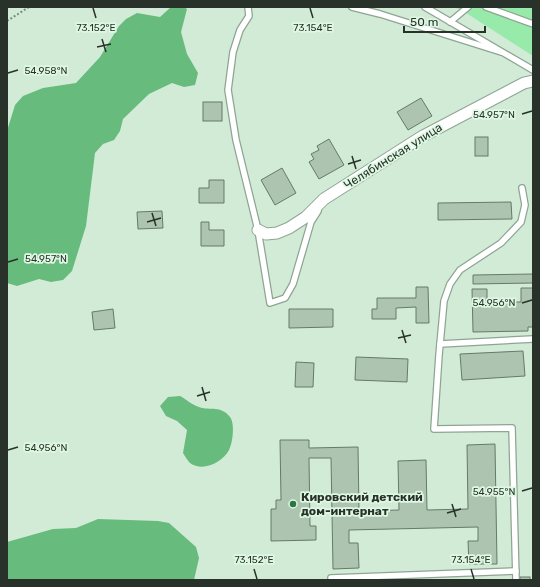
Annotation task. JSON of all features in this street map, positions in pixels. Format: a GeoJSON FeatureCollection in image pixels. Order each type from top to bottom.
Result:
{"type":"FeatureCollection","features":[{"type":"Feature","properties":{"kind":"street","name":"Челябинская улица"},"geometry":{"type":"LineString","coordinates":[[258,230],[266,234],[277,233],[306,217],[324,199],[423,136],[524,82],[533,81]]}},
{"type":"Feature","properties":{"kind":"lane"},"geometry":{"type":"LineString","coordinates":[[248,7],[249,16],[240,30],[233,52],[228,90],[236,140],[258,230],[270,303],[285,298],[293,284],[311,222],[324,199]]}},
{"type":"Feature","properties":{"kind":"lane"},"geometry":{"type":"LineString","coordinates":[[352,7],[380,14],[501,52]]}},
{"type":"Feature","properties":{"kind":"lane"},"geometry":{"type":"LineString","coordinates":[[425,7],[533,70]]}},
{"type":"Feature","properties":{"kind":"lane"},"geometry":{"type":"LineString","coordinates":[[450,22],[468,7]]}},
{"type":"Feature","properties":{"kind":"lane"},"geometry":{"type":"LineString","coordinates":[[486,7],[533,24]]}},
{"type":"Feature","properties":{"kind":"lane"},"geometry":{"type":"LineString","coordinates":[[516,580],[512,428],[434,429],[444,301],[450,284],[460,270],[502,243],[521,222],[525,205],[522,188]]}},
{"type":"Feature","properties":{"kind":"lane"},"geometry":{"type":"LineString","coordinates":[[440,344],[533,339]]}},
{"type":"Feature","properties":{"kind":"lane"},"geometry":{"type":"LineString","coordinates":[[331,578],[516,571]]}},
{"type":"Feature","properties":{"kind":"path"},"geometry":{"type":"LineString","coordinates":[[7,21],[29,7]]}},
{"type":"Feature","properties":{"kind":"green space"},"geometry":{"type":"Polygon","coordinates":[[[171,7],[184,7],[187,9],[181,32],[187,54],[198,73],[195,85],[184,87],[172,83],[149,94],[123,119],[120,131],[114,140],[103,144],[95,153],[86,226],[72,271],[63,280],[51,282],[39,279],[17,286],[7,283],[7,131],[15,105],[23,96],[43,88],[76,83],[100,57],[119,26],[126,19],[137,13],[160,17],[171,7]]]}},
{"type":"Feature","properties":{"kind":"green space"},"geometry":{"type":"Polygon","coordinates":[[[454,7],[533,7],[533,56],[463,11],[454,7]]]}},
{"type":"Feature","properties":{"kind":"green space"},"geometry":{"type":"Polygon","coordinates":[[[180,396],[196,406],[223,411],[227,413],[232,420],[232,438],[229,450],[222,459],[212,465],[201,467],[190,463],[183,453],[187,430],[177,421],[166,416],[160,406],[168,397],[180,396]]]}},
{"type":"Feature","properties":{"kind":"green space"},"geometry":{"type":"Polygon","coordinates":[[[98,519],[158,521],[169,523],[196,547],[199,558],[194,580],[7,580],[7,542],[53,529],[76,528],[98,519]]]}},
{"type":"Feature","properties":{"kind":"building"},"geometry":{"type":"Polygon","coordinates":[[[421,98],[432,116],[408,130],[397,112],[421,98]]]}},
{"type":"Feature","properties":{"kind":"building"},"geometry":{"type":"Polygon","coordinates":[[[203,102],[222,102],[222,121],[203,121],[203,102]]]}},
{"type":"Feature","properties":{"kind":"building"},"geometry":{"type":"Polygon","coordinates":[[[475,137],[488,137],[488,156],[475,156],[475,137]]]}},
{"type":"Feature","properties":{"kind":"building"},"geometry":{"type":"Polygon","coordinates":[[[329,139],[344,165],[319,179],[309,162],[314,159],[311,154],[319,150],[317,146],[329,139]]]}},
{"type":"Feature","properties":{"kind":"building"},"geometry":{"type":"Polygon","coordinates":[[[282,168],[296,193],[275,205],[261,180],[282,168]]]}},
{"type":"Feature","properties":{"kind":"building"},"geometry":{"type":"Polygon","coordinates":[[[209,180],[224,180],[224,203],[199,203],[199,188],[209,188],[209,180]]]}},
{"type":"Feature","properties":{"kind":"building"},"geometry":{"type":"Polygon","coordinates":[[[511,202],[512,219],[438,220],[438,203],[511,202]]]}},
{"type":"Feature","properties":{"kind":"building"},"geometry":{"type":"Polygon","coordinates":[[[162,211],[163,228],[138,229],[137,212],[162,211]]]}},
{"type":"Feature","properties":{"kind":"building"},"geometry":{"type":"Polygon","coordinates":[[[201,222],[209,222],[209,230],[224,230],[224,246],[201,246],[201,222]]]}},
{"type":"Feature","properties":{"kind":"building"},"geometry":{"type":"Polygon","coordinates":[[[533,274],[533,283],[473,284],[473,275],[533,274]]]}},
{"type":"Feature","properties":{"kind":"building"},"geometry":{"type":"Polygon","coordinates":[[[416,287],[428,287],[429,323],[416,323],[416,307],[396,308],[396,319],[372,319],[372,309],[377,309],[377,298],[416,298],[416,287]]]}},
{"type":"Feature","properties":{"kind":"building"},"geometry":{"type":"Polygon","coordinates":[[[521,288],[533,288],[533,327],[528,327],[528,331],[473,332],[472,289],[487,289],[487,302],[521,302],[521,288]]]}},
{"type":"Feature","properties":{"kind":"building"},"geometry":{"type":"Polygon","coordinates":[[[113,309],[115,328],[94,330],[92,312],[113,309]]]}},
{"type":"Feature","properties":{"kind":"building"},"geometry":{"type":"Polygon","coordinates":[[[289,309],[333,309],[333,327],[289,328],[289,309]]]}},
{"type":"Feature","properties":{"kind":"building"},"geometry":{"type":"Polygon","coordinates":[[[523,351],[525,376],[462,380],[460,354],[523,351]]]}},
{"type":"Feature","properties":{"kind":"building"},"geometry":{"type":"Polygon","coordinates":[[[356,357],[408,359],[407,382],[355,380],[356,357]]]}},
{"type":"Feature","properties":{"kind":"building"},"geometry":{"type":"Polygon","coordinates":[[[296,362],[314,363],[313,387],[295,387],[296,362]]]}},
{"type":"Feature","properties":{"kind":"building","name":"Кировский детский дом-интернат"},"geometry":{"type":"Polygon","coordinates":[[[280,440],[309,440],[309,448],[358,447],[359,511],[399,510],[398,461],[426,460],[427,510],[468,509],[467,445],[495,444],[497,564],[469,564],[468,541],[478,541],[478,527],[349,530],[349,543],[358,543],[359,568],[333,569],[331,458],[309,458],[310,526],[316,526],[316,540],[271,541],[271,509],[276,509],[276,500],[281,500],[280,440]]]}},
{"type":"Feature","properties":{"kind":"building"},"geometry":{"type":"Polygon","coordinates":[[[520,577],[530,577],[530,580],[520,580],[520,577]]]}},
{"type":"Feature","properties":{"kind":"place","name":"Кировский детский дом-интернат"},"geometry":{"type":"Point","coordinates":[293,504]}}]}
